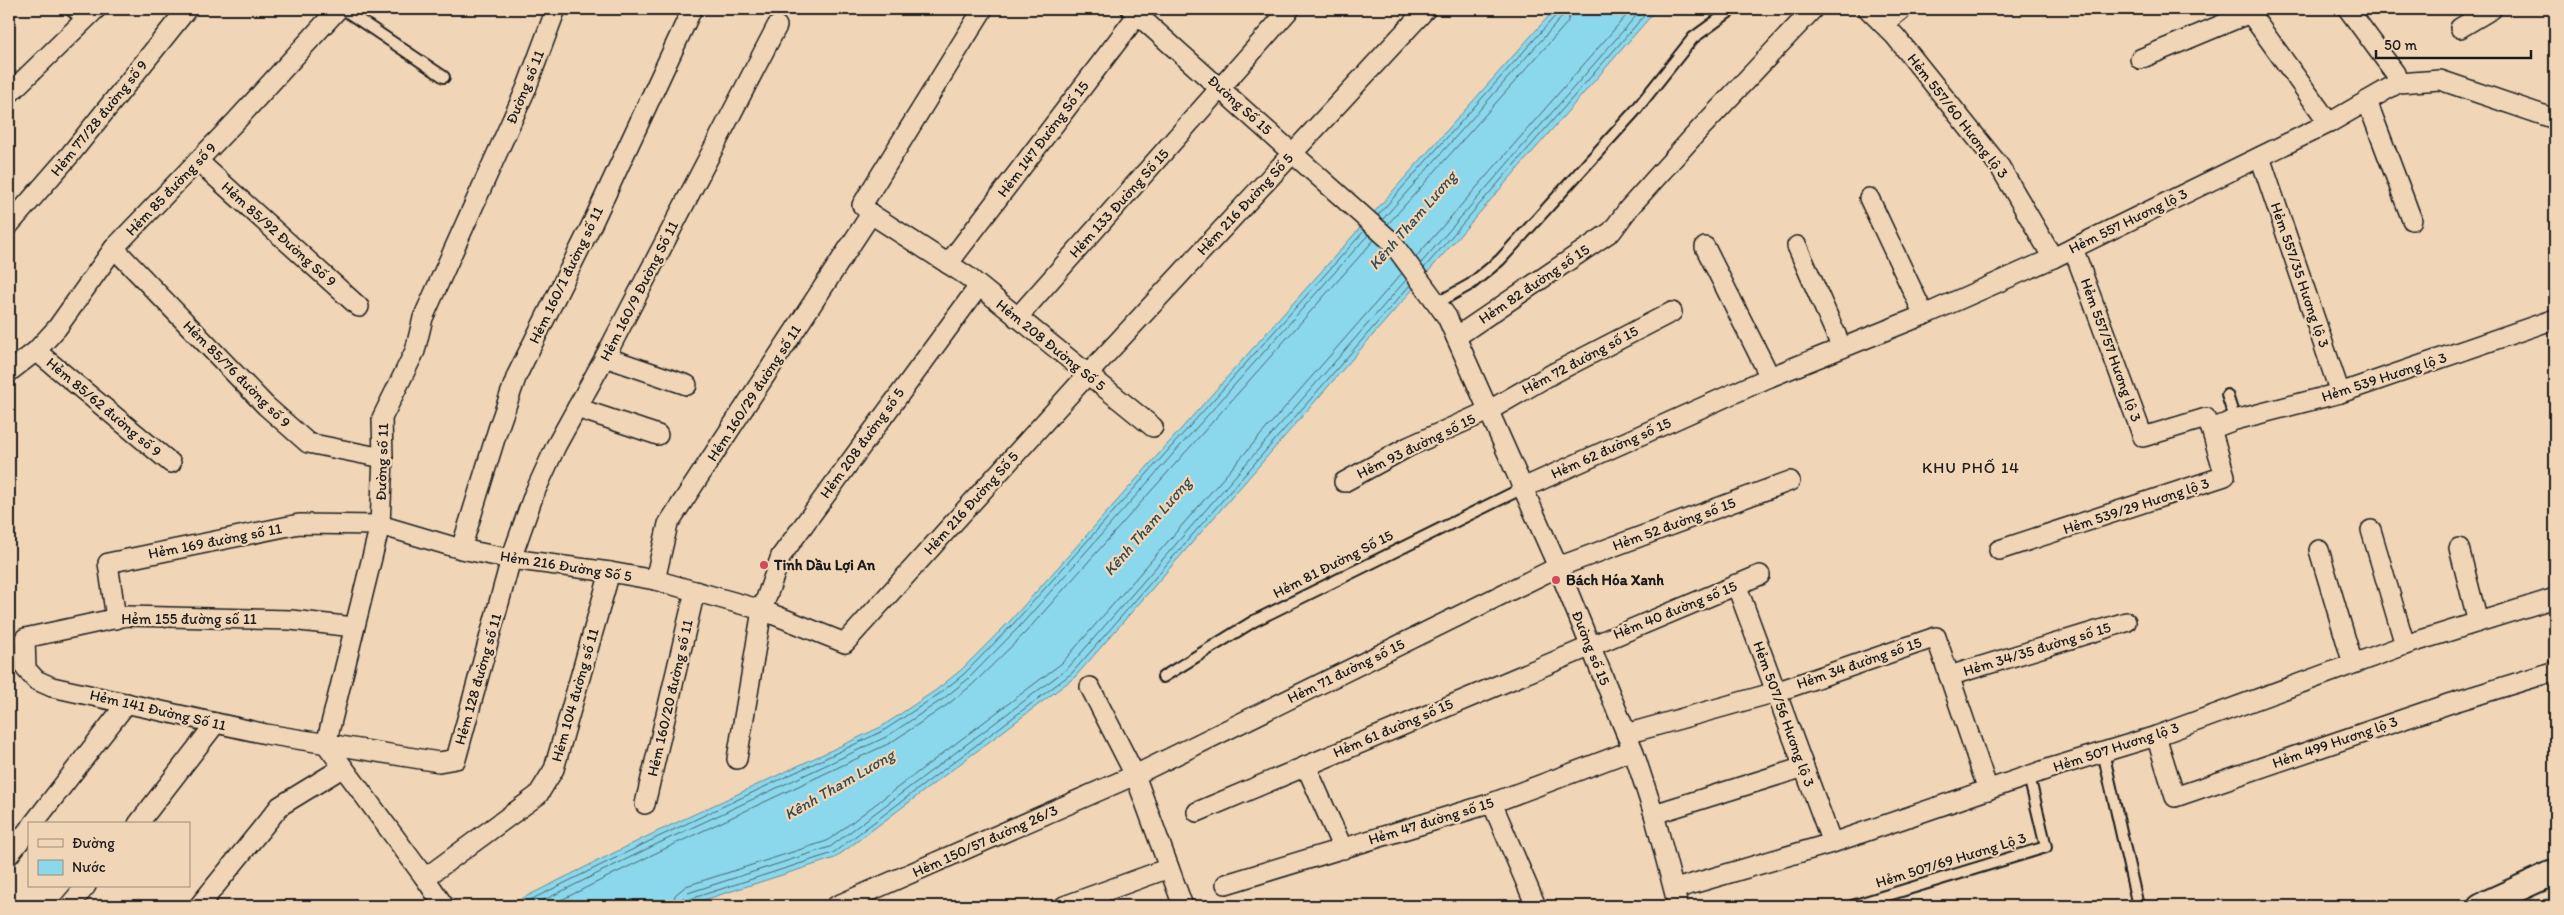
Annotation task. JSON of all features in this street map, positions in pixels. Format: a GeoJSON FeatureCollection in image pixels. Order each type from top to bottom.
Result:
{"type":"FeatureCollection","features":[{"type":"Feature","properties":{"kind":"street","name":"Hẻm 77/28 đường số 9"},"geometry":{"type":"LineString","coordinates":[[9,225],[69,156],[187,9]]}},
{"type":"Feature","properties":{"kind":"street","name":"Hẻm 85 đường số 9"},"geometry":{"type":"LineString","coordinates":[[9,372],[36,351],[57,328],[114,248],[198,161],[338,9]]}},
{"type":"Feature","properties":{"kind":"street","name":"Đường số 11"},"geometry":{"type":"LineString","coordinates":[[326,744],[380,525],[383,458],[382,418],[415,351],[423,318],[526,89],[556,9]]}},
{"type":"Feature","properties":{"kind":"street","name":"Hẻm 160/1 đường số 11"},"geometry":{"type":"LineString","coordinates":[[462,549],[498,429],[517,375],[592,224],[692,9]]}},
{"type":"Feature","properties":{"kind":"street","name":"Hẻm 160/29 đường số 11"},"geometry":{"type":"LineString","coordinates":[[655,580],[668,524],[866,210],[983,9]]}},
{"type":"Feature","properties":{"kind":"street"},"geometry":{"type":"LineString","coordinates":[[1222,88],[1290,9]]}},
{"type":"Feature","properties":{"kind":"street","name":"Hẻm 216 Đường Số 5"},"geometry":{"type":"LineString","coordinates":[[380,525],[462,549],[511,559],[655,580],[762,610],[845,643],[1088,374],[1426,9]]}},
{"type":"Feature","properties":{"kind":"street","name":"Hẻm 82 đường số 15"},"geometry":{"type":"LineString","coordinates":[[1456,337],[1612,231],[1628,208],[1700,128],[1813,9]]}},
{"type":"Feature","properties":{"kind":"street","name":"Hẻm 557/60 Hương lộ 3"},"geometry":{"type":"LineString","coordinates":[[1868,9],[1883,24],[2000,167],[2052,258]]}},
{"type":"Feature","properties":{"kind":"street"},"geometry":{"type":"LineString","coordinates":[[1883,24],[1902,9]]}},
{"type":"Feature","properties":{"kind":"street"},"geometry":{"type":"LineString","coordinates":[[2348,9],[2395,73],[2398,83]]}},
{"type":"Feature","properties":{"kind":"street"},"geometry":{"type":"LineString","coordinates":[[2460,28],[2492,9]]}},
{"type":"Feature","properties":{"kind":"street","name":"Đường Số 15"},"geometry":{"type":"LineString","coordinates":[[1137,11],[1390,241],[1432,297]]}},
{"type":"Feature","properties":{"kind":"street","name":"Hẻm 147 Đường Số 15"},"geometry":{"type":"LineString","coordinates":[[948,264],[1137,11]]}},
{"type":"Feature","properties":{"kind":"street"},"geometry":{"type":"LineString","coordinates":[[2140,59],[2249,11],[2329,123]]}},
{"type":"Feature","properties":{"kind":"street"},"geometry":{"type":"LineString","coordinates":[[9,94],[83,13]]}},
{"type":"Feature","properties":{"kind":"street","name":"Hẻm 160/9 Đường Số 11"},"geometry":{"type":"LineString","coordinates":[[511,559],[534,494],[556,446],[605,357],[777,26]]}},
{"type":"Feature","properties":{"kind":"street","name":"Hẻm 557 Hương lộ 3"},"geometry":{"type":"LineString","coordinates":[[1700,409],[1842,348],[1924,316],[2052,258],[2329,123],[2398,83],[2440,80],[2555,119]]}},
{"type":"Feature","properties":{"kind":"street","name":"Hẻm 133 Đường Số 15"},"geometry":{"type":"LineString","coordinates":[[1017,318],[1222,88]]}},
{"type":"Feature","properties":{"kind":"street"},"geometry":{"type":"LineString","coordinates":[[2367,101],[2412,220]]}},
{"type":"Feature","properties":{"kind":"street","name":"Hẻm 557/35 Hương lộ 3"},"geometry":{"type":"LineString","coordinates":[[2260,156],[2340,393]]}},
{"type":"Feature","properties":{"kind":"street","name":"Hẻm 85/92 Đường Số 9"},"geometry":{"type":"LineString","coordinates":[[198,161],[359,307]]}},
{"type":"Feature","properties":{"kind":"street"},"geometry":{"type":"LineString","coordinates":[[1869,198],[1924,316]]}},
{"type":"Feature","properties":{"kind":"street","name":"Hẻm 208 Đường Số 5"},"geometry":{"type":"LineString","coordinates":[[866,210],[979,286],[1153,427]]}},
{"type":"Feature","properties":{"kind":"street"},"geometry":{"type":"LineString","coordinates":[[1797,246],[1842,348]]}},
{"type":"Feature","properties":{"kind":"street"},"geometry":{"type":"LineString","coordinates":[[1705,247],[1770,378]]}},
{"type":"Feature","properties":{"kind":"street","name":"Hẻm 85/76 đường số 9"},"geometry":{"type":"LineString","coordinates":[[114,248],[266,406],[308,443],[383,458]]}},
{"type":"Feature","properties":{"kind":"street","name":"Hẻm 557/57 Hương lộ 3"},"geometry":{"type":"LineString","coordinates":[[2073,248],[2143,437],[2206,418],[2211,428]]}},
{"type":"Feature","properties":{"kind":"street","name":"Hẻm 208 đường số 5"},"geometry":{"type":"LineString","coordinates":[[737,759],[762,610],[781,556],[979,286]]}},
{"type":"Feature","properties":{"kind":"street","name":"Đường số 15"},"geometry":{"type":"LineString","coordinates":[[1432,297],[1447,316],[1558,567],[1630,742],[1654,814],[1677,898]]}},
{"type":"Feature","properties":{"kind":"street","name":"Hẻm 72 đường số 15"},"geometry":{"type":"LineString","coordinates":[[1488,411],[1552,374],[1672,312]]}},
{"type":"Feature","properties":{"kind":"street","name":"Hẻm 539 Hương lộ 3"},"geometry":{"type":"LineString","coordinates":[[2211,428],[2340,393],[2555,319]]}},
{"type":"Feature","properties":{"kind":"street","name":"Hẻm 85/62 đường số 9"},"geometry":{"type":"LineString","coordinates":[[36,351],[171,463]]}},
{"type":"Feature","properties":{"kind":"street"},"geometry":{"type":"LineString","coordinates":[[605,357],[687,385]]}},
{"type":"Feature","properties":{"kind":"street"},"geometry":{"type":"LineString","coordinates":[[577,408],[658,434]]}},
{"type":"Feature","properties":{"kind":"street","name":"Hẻm 62 đường số 15"},"geometry":{"type":"LineString","coordinates":[[1523,488],[1700,409]]}},
{"type":"Feature","properties":{"kind":"street","name":"Hẻm 93 đường số 15"},"geometry":{"type":"LineString","coordinates":[[1344,482],[1408,447],[1488,411]]}},
{"type":"Feature","properties":{"kind":"street","name":"Hẻm 539/29 Hương lộ 3"},"geometry":{"type":"LineString","coordinates":[[2000,550],[2225,476],[2211,428]]}},
{"type":"Feature","properties":{"kind":"street","name":"Hẻm 52 đường số 15"},"geometry":{"type":"LineString","coordinates":[[1558,567],[1790,481]]}},
{"type":"Feature","properties":{"kind":"street","name":"Hẻm 169 đường số 11"},"geometry":{"type":"LineString","coordinates":[[116,619],[107,570],[108,563],[299,524],[380,525]]}},
{"type":"Feature","properties":{"kind":"street"},"geometry":{"type":"LineString","coordinates":[[2370,530],[2405,645]]}},
{"type":"Feature","properties":{"kind":"street"},"geometry":{"type":"LineString","coordinates":[[2459,548],[2478,622]]}},
{"type":"Feature","properties":{"kind":"street"},"geometry":{"type":"LineString","coordinates":[[2319,550],[2353,664]]}},
{"type":"Feature","properties":{"kind":"street","name":"Hẻm 128 đường số 11"},"geometry":{"type":"LineString","coordinates":[[326,744],[439,762],[456,759],[511,559]]}},
{"type":"Feature","properties":{"kind":"street","name":"Hẻm 71 đường số 15"},"geometry":{"type":"LineString","coordinates":[[1135,775],[1558,567]]}},
{"type":"Feature","properties":{"kind":"street","name":"Hẻm 104 đường số 11"},"geometry":{"type":"LineString","coordinates":[[425,878],[538,795],[554,769],[610,572]]}},
{"type":"Feature","properties":{"kind":"street","name":"Hẻm 40 đường số 15"},"geometry":{"type":"LineString","coordinates":[[1590,645],[1760,575]]}},
{"type":"Feature","properties":{"kind":"street","name":"Hẻm 507/56 Hương lộ 3"},"geometry":{"type":"LineString","coordinates":[[1736,584],[1832,843]]}},
{"type":"Feature","properties":{"kind":"street","name":"Hẻm 160/20 đường số 11"},"geometry":{"type":"LineString","coordinates":[[646,804],[695,592]]}},
{"type":"Feature","properties":{"kind":"street","name":"Hẻm 507 Hương lộ 3"},"geometry":{"type":"LineString","coordinates":[[1677,898],[2029,776],[2156,736],[2405,645],[2555,598]]}},
{"type":"Feature","properties":{"kind":"street","name":"Hẻm 155 đường số 11"},"geometry":{"type":"LineString","coordinates":[[25,638],[126,616],[291,620],[354,626]]}},
{"type":"Feature","properties":{"kind":"street","name":"Hẻm 34/35 đường số 15"},"geometry":{"type":"LineString","coordinates":[[1949,676],[2126,622]]}},
{"type":"Feature","properties":{"kind":"street","name":"Hẻm 34 đường số 15"},"geometry":{"type":"LineString","coordinates":[[1630,742],[1936,637],[1988,790]]}},
{"type":"Feature","properties":{"kind":"street","name":"Hẻm 141 Đường Số 11"},"geometry":{"type":"LineString","coordinates":[[25,638],[26,669],[36,680],[52,687],[216,723],[326,744]]}},
{"type":"Feature","properties":{"kind":"street","name":"Hẻm 61 đường số 15"},"geometry":{"type":"LineString","coordinates":[[1197,812],[1590,645]]}},
{"type":"Feature","properties":{"kind":"street","name":"Hẻm 499 Hương lộ 3"},"geometry":{"type":"LineString","coordinates":[[2156,736],[2175,797],[2451,703],[2555,671]]}},
{"type":"Feature","properties":{"kind":"street"},"geometry":{"type":"LineString","coordinates":[[1090,687],[1135,775],[1183,906]]}},
{"type":"Feature","properties":{"kind":"street"},"geometry":{"type":"LineString","coordinates":[[35,822],[127,703]]}},
{"type":"Feature","properties":{"kind":"street"},"geometry":{"type":"LineString","coordinates":[[140,822],[216,723]]}},
{"type":"Feature","properties":{"kind":"street","name":"Hẻm 47 đường số 15"},"geometry":{"type":"LineString","coordinates":[[1226,884],[1492,803],[1630,742]]}},
{"type":"Feature","properties":{"kind":"street"},"geometry":{"type":"LineString","coordinates":[[326,744],[425,878],[443,906]]}},
{"type":"Feature","properties":{"kind":"street"},"geometry":{"type":"LineString","coordinates":[[1306,766],[1343,849]]}},
{"type":"Feature","properties":{"kind":"street"},"geometry":{"type":"LineString","coordinates":[[1654,814],[1804,767]]}},
{"type":"Feature","properties":{"kind":"street"},"geometry":{"type":"LineString","coordinates":[[199,906],[280,806],[342,768]]}},
{"type":"Feature","properties":{"kind":"street","name":"Hẻm 150/57 đường 26/3"},"geometry":{"type":"LineString","coordinates":[[836,906],[1135,775]]}},
{"type":"Feature","properties":{"kind":"street"},"geometry":{"type":"LineString","coordinates":[[1492,803],[1536,906]]}},
{"type":"Feature","properties":{"kind":"street"},"geometry":{"type":"LineString","coordinates":[[9,855],[28,830]]}},
{"type":"Feature","properties":{"kind":"street"},"geometry":{"type":"LineString","coordinates":[[1064,906],[1169,868]]}},
{"type":"Feature","properties":{"kind":"street"},"geometry":{"type":"LineString","coordinates":[[2480,906],[2555,872]]}},
{"type":"Feature","properties":{"kind":"street"},"geometry":{"type":"LineString","coordinates":[[69,906],[84,888]]}},
{"type":"Feature","properties":{"kind":"lane"},"geometry":{"type":"LineString","coordinates":[[343,9],[444,77]]}},
{"type":"Feature","properties":{"kind":"lane"},"geometry":{"type":"LineString","coordinates":[[1432,297],[1471,284],[1500,260],[1635,111],[1693,38],[1733,9]]}},
{"type":"Feature","properties":{"kind":"lane"},"geometry":{"type":"LineString","coordinates":[[2227,395],[2235,420]]}},
{"type":"Feature","properties":{"kind":"lane","name":"Hẻm 81 Đường Số 15"},"geometry":{"type":"LineString","coordinates":[[1163,677],[1254,621],[1523,488]]}},
{"type":"Feature","properties":{"kind":"lane"},"geometry":{"type":"LineString","coordinates":[[2103,752],[2138,906]]}},
{"type":"Feature","properties":{"kind":"lane","name":"Hẻm 507/69 Hương Lộ 3"},"geometry":{"type":"LineString","coordinates":[[1852,906],[2046,847],[2029,776]]}},
{"type":"Feature","properties":{"kind":"water","name":"Kênh Tham Lương"},"geometry":{"type":"Polygon","coordinates":[[[1555,9],[1657,9],[1075,677],[835,858],[685,906],[507,906],[652,834],[881,727],[936,690],[961,670],[1011,620],[1555,9]]]}},
{"type":"Feature","properties":{"kind":"place","name":"Tinh Dầu Lợi An"},"geometry":{"type":"Point","coordinates":[764,565]}},
{"type":"Feature","properties":{"kind":"place","name":"Bách Hóa Xanh"},"geometry":{"type":"Point","coordinates":[1556,580]}},
{"type":"Feature","properties":{"kind":"district","name":"KHU PHỐ 14"},"geometry":{"type":"Point","coordinates":[1971,467]}}]}
